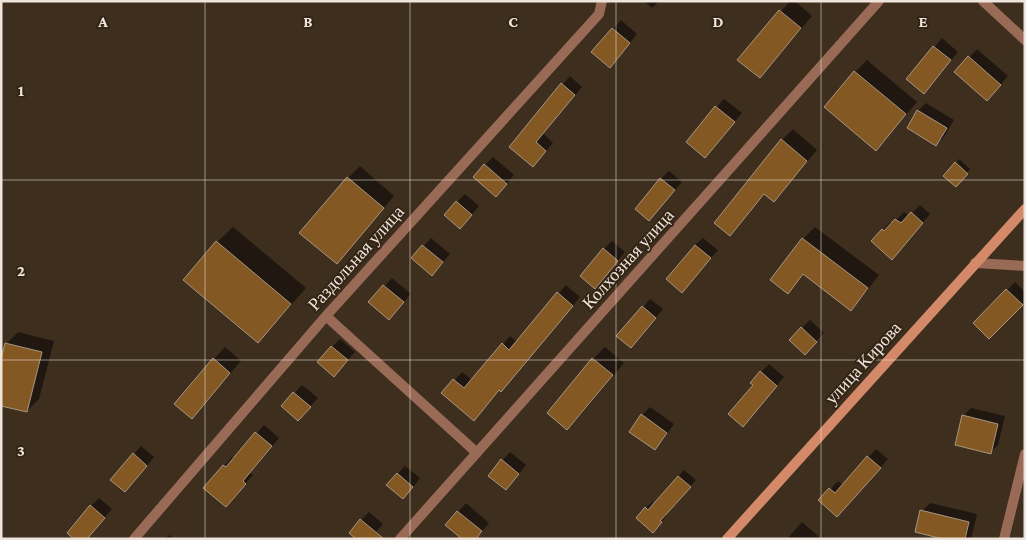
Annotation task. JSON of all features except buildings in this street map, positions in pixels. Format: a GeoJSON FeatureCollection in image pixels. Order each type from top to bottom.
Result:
{"type":"FeatureCollection","features":[{"type":"Feature","properties":{"kind":"main road","name":"улица Кирова"},"geometry":{"type":"LineString","coordinates":[[727,539],[1025,209]]}},
{"type":"Feature","properties":{"kind":"street","name":"Раздольная улица"},"geometry":{"type":"LineString","coordinates":[[134,539],[326,316],[599,14],[602,1]]}},
{"type":"Feature","properties":{"kind":"street","name":"Колхозная улица"},"geometry":{"type":"LineString","coordinates":[[400,539],[880,1]]}},
{"type":"Feature","properties":{"kind":"street"},"geometry":{"type":"LineString","coordinates":[[983,1],[1025,40]]}},
{"type":"Feature","properties":{"kind":"street"},"geometry":{"type":"LineString","coordinates":[[975,263],[1025,266]]}},
{"type":"Feature","properties":{"kind":"street"},"geometry":{"type":"LineString","coordinates":[[326,316],[477,453]]}},
{"type":"Feature","properties":{"kind":"street"},"geometry":{"type":"LineString","coordinates":[[1004,539],[1025,454]]}}]}
